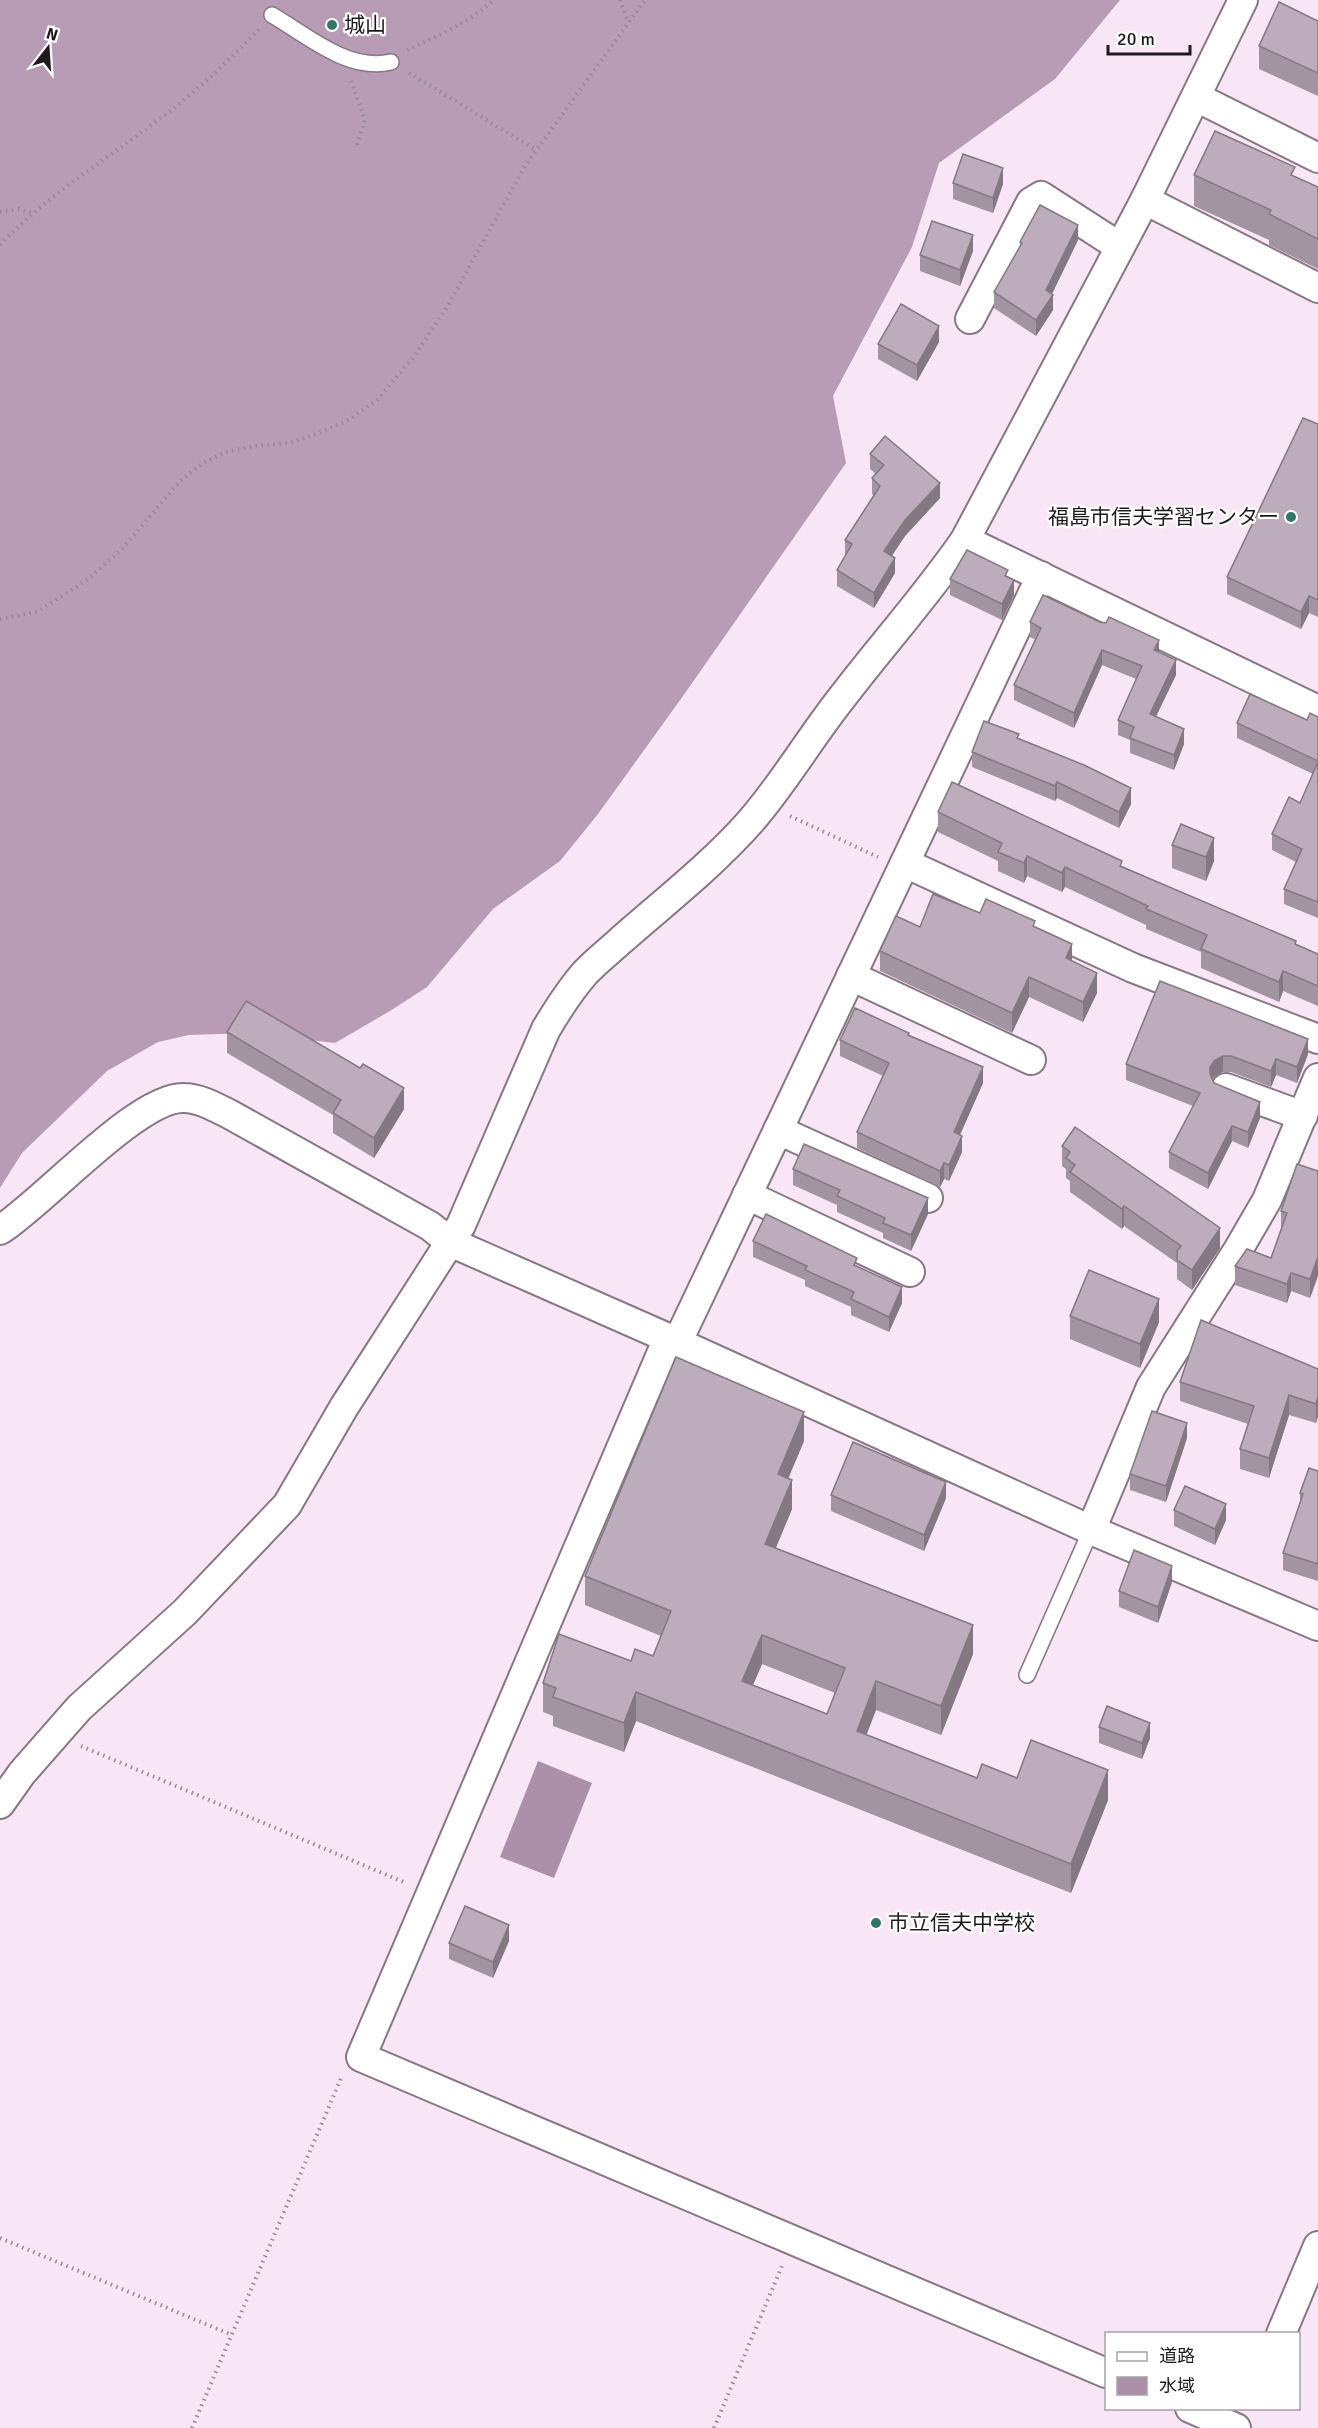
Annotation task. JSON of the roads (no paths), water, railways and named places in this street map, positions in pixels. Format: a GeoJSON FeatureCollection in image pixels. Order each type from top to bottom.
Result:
{"type":"FeatureCollection","features":[{"type":"Feature","properties":{"kind":"street"},"geometry":{"type":"LineString","coordinates":[[0,1804],[22,1773],[79,1708],[185,1612],[287,1505],[344,1407],[461,1225],[546,1029],[558,1008],[586,972],[701,871],[750,822],[873,657],[935,584],[965,540],[1145,200],[1243,0]]}},
{"type":"Feature","properties":{"kind":"street"},"geometry":{"type":"LineString","coordinates":[[1196,97],[1318,158]]}},
{"type":"Feature","properties":{"kind":"street"},"geometry":{"type":"LineString","coordinates":[[970,319],[1030,202],[1041,196],[1120,247]]}},
{"type":"Feature","properties":{"kind":"street"},"geometry":{"type":"LineString","coordinates":[[1145,200],[1318,288]]}},
{"type":"Feature","properties":{"kind":"street"},"geometry":{"type":"LineString","coordinates":[[965,540],[1318,710]]}},
{"type":"Feature","properties":{"kind":"street"},"geometry":{"type":"LineString","coordinates":[[1041,576],[955,784],[904,866],[747,1195],[673,1340],[361,2057],[1105,2372]]}},
{"type":"Feature","properties":{"kind":"street"},"geometry":{"type":"LineString","coordinates":[[904,866],[1133,968],[1318,1039]]}},
{"type":"Feature","properties":{"kind":"street"},"geometry":{"type":"LineString","coordinates":[[851,976],[1031,1060]]}},
{"type":"Feature","properties":{"kind":"street"},"geometry":{"type":"LineString","coordinates":[[1091,1530],[1151,1387],[1261,1210],[1304,1116],[1318,1078]]}},
{"type":"Feature","properties":{"kind":"street"},"geometry":{"type":"LineString","coordinates":[[1226,1088],[1304,1116]]}},
{"type":"Feature","properties":{"kind":"street"},"geometry":{"type":"LineString","coordinates":[[0,1230],[30,1208],[93,1151],[129,1123],[163,1101],[184,1098],[205,1103],[231,1115],[430,1226],[450,1242],[673,1340],[1091,1530],[1318,1626]]}},
{"type":"Feature","properties":{"kind":"street"},"geometry":{"type":"LineString","coordinates":[[778,1130],[928,1198]]}},
{"type":"Feature","properties":{"kind":"street"},"geometry":{"type":"LineString","coordinates":[[747,1195],[910,1272]]}},
{"type":"Feature","properties":{"kind":"street"},"geometry":{"type":"LineString","coordinates":[[1282,2332],[1318,2246]]}},
{"type":"Feature","properties":{"kind":"street"},"geometry":{"type":"LineString","coordinates":[[1193,2410],[1238,2428],[1247,2410]]}},
{"type":"Feature","properties":{"kind":"lane"},"geometry":{"type":"LineString","coordinates":[[272,15],[346,58],[362,64],[391,62]]}},
{"type":"Feature","properties":{"kind":"lane"},"geometry":{"type":"LineString","coordinates":[[1027,1675],[1091,1530]]}},
{"type":"Feature","properties":{"kind":"water"},"geometry":{"type":"Polygon","coordinates":[[[538,1761],[592,1783],[554,1878],[500,1857],[538,1761]]]}},
{"type":"Feature","properties":{"kind":"place","name":"城山"},"geometry":{"type":"Point","coordinates":[332,25]}},
{"type":"Feature","properties":{"kind":"place","name":"福島市信夫学習センター"},"geometry":{"type":"Point","coordinates":[1291,517]}},
{"type":"Feature","properties":{"kind":"place","name":"市立信夫中学校"},"geometry":{"type":"Point","coordinates":[876,1923]}}]}
